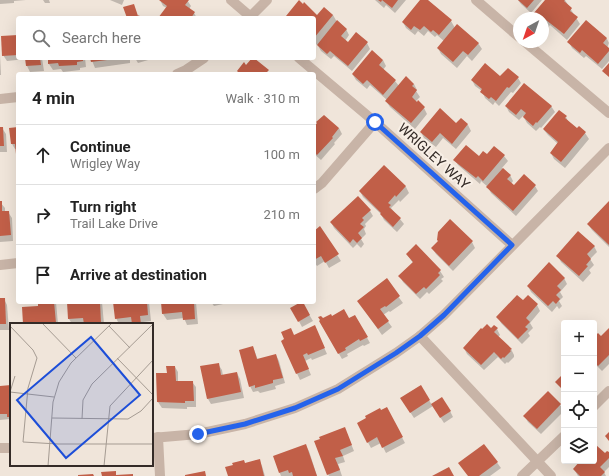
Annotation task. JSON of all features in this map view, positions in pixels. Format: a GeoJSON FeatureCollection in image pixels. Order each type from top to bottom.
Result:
{"type":"FeatureCollection","features":[{"type":"Feature","properties":{"kind":"street"},"geometry":{"type":"LineString","coordinates":[[232,0],[249,16]]}},
{"type":"Feature","properties":{"kind":"street"},"geometry":{"type":"LineString","coordinates":[[253,16],[267,0]]}},
{"type":"Feature","properties":{"kind":"street"},"geometry":{"type":"LineString","coordinates":[[476,0],[513,32]]}},
{"type":"Feature","properties":{"kind":"street"},"geometry":{"type":"LineString","coordinates":[[532,48],[609,113]]}},
{"type":"Feature","properties":{"kind":"street"},"geometry":{"type":"LineString","coordinates":[[182,72],[201,60]]}},
{"type":"Feature","properties":{"kind":"street","name":"WRIGLEY WAY"},"geometry":{"type":"LineString","coordinates":[[301,60],[316,72]]}},
{"type":"Feature","properties":{"kind":"street","name":"WRIGLEY WAY"},"geometry":{"type":"LineString","coordinates":[[316,72],[375,122],[512,245]]}},
{"type":"Feature","properties":{"kind":"street"},"geometry":{"type":"LineString","coordinates":[[0,99],[16,97]]}},
{"type":"Feature","properties":{"kind":"street"},"geometry":{"type":"LineString","coordinates":[[316,188],[322,183],[375,122]]}},
{"type":"Feature","properties":{"kind":"street"},"geometry":{"type":"LineString","coordinates":[[160,476],[155,438],[198,434],[245,424],[295,408],[338,389],[396,353],[420,336],[444,315],[609,148]]}},
{"type":"Feature","properties":{"kind":"street"},"geometry":{"type":"LineString","coordinates":[[0,265],[16,263]]}},
{"type":"Feature","properties":{"kind":"street"},"geometry":{"type":"LineString","coordinates":[[420,336],[551,476]]}},
{"type":"Feature","properties":{"kind":"street"},"geometry":{"type":"LineString","coordinates":[[597,403],[609,391]]}},
{"type":"Feature","properties":{"kind":"street"},"geometry":{"type":"LineString","coordinates":[[522,476],[561,439]]}},
{"type":"Feature","properties":{"kind":"building"},"geometry":{"type":"Polygon","coordinates":[[[159,0],[189,0],[185,5],[195,12],[192,16],[160,16],[167,6],[159,0]]]}},
{"type":"Feature","properties":{"kind":"building"},"geometry":{"type":"Polygon","coordinates":[[[299,0],[303,4],[304,2],[317,15],[324,7],[333,15],[316,36],[316,16],[286,16],[299,0]]]}},
{"type":"Feature","properties":{"kind":"building"},"geometry":{"type":"Polygon","coordinates":[[[382,0],[398,0],[392,8],[382,0]]]}},
{"type":"Feature","properties":{"kind":"building"},"geometry":{"type":"Polygon","coordinates":[[[420,0],[428,0],[452,20],[439,35],[433,30],[431,32],[424,26],[420,30],[414,26],[411,30],[402,22],[420,0]]]}},
{"type":"Feature","properties":{"kind":"building"},"geometry":{"type":"Polygon","coordinates":[[[518,0],[534,0],[527,8],[518,0]]]}},
{"type":"Feature","properties":{"kind":"building"},"geometry":{"type":"Polygon","coordinates":[[[545,0],[565,0],[564,1],[572,8],[570,11],[578,17],[564,34],[549,22],[549,12],[535,12],[545,0]]]}},
{"type":"Feature","properties":{"kind":"building"},"geometry":{"type":"Polygon","coordinates":[[[134,4],[138,16],[126,16],[123,7],[134,4]]]}},
{"type":"Feature","properties":{"kind":"building"},"geometry":{"type":"Polygon","coordinates":[[[337,20],[347,29],[341,36],[348,42],[356,32],[368,42],[348,66],[330,51],[327,54],[317,45],[337,20]]]}},
{"type":"Feature","properties":{"kind":"building"},"geometry":{"type":"Polygon","coordinates":[[[586,20],[607,38],[603,43],[609,48],[609,51],[598,64],[582,50],[580,53],[567,42],[586,20]]]}},
{"type":"Feature","properties":{"kind":"building"},"geometry":{"type":"Polygon","coordinates":[[[457,24],[479,43],[468,55],[463,51],[453,62],[437,48],[457,24]]]}},
{"type":"Feature","properties":{"kind":"building"},"geometry":{"type":"Polygon","coordinates":[[[16,35],[16,55],[2,56],[1,36],[16,35]]]}},
{"type":"Feature","properties":{"kind":"building"},"geometry":{"type":"Polygon","coordinates":[[[372,50],[383,60],[379,65],[396,80],[383,95],[367,80],[363,84],[352,74],[372,50]]]}},
{"type":"Feature","properties":{"kind":"building"},"geometry":{"type":"Polygon","coordinates":[[[25,60],[40,60],[41,65],[26,66],[25,60]]]}},
{"type":"Feature","properties":{"kind":"building"},"geometry":{"type":"Polygon","coordinates":[[[48,60],[83,60],[77,62],[77,65],[59,66],[58,63],[48,64],[48,60]]]}},
{"type":"Feature","properties":{"kind":"building"},"geometry":{"type":"Polygon","coordinates":[[[90,60],[107,60],[91,62],[90,60]]]}},
{"type":"Feature","properties":{"kind":"building"},"geometry":{"type":"Polygon","coordinates":[[[250,60],[256,60],[269,70],[267,72],[237,71],[244,62],[246,65],[250,60]]]}},
{"type":"Feature","properties":{"kind":"building"},"geometry":{"type":"Polygon","coordinates":[[[485,63],[500,76],[508,68],[519,77],[509,88],[507,87],[496,101],[491,97],[489,99],[480,92],[482,89],[471,80],[485,63]]]}},
{"type":"Feature","properties":{"kind":"building"},"geometry":{"type":"Polygon","coordinates":[[[609,63],[609,77],[602,71],[609,63]]]}},
{"type":"Feature","properties":{"kind":"building"},"geometry":{"type":"Polygon","coordinates":[[[406,76],[414,84],[412,86],[417,90],[412,97],[417,102],[418,100],[425,107],[411,123],[385,101],[406,76]]]}},
{"type":"Feature","properties":{"kind":"building"},"geometry":{"type":"Polygon","coordinates":[[[524,83],[552,106],[533,126],[523,117],[526,113],[521,109],[516,115],[505,106],[524,83]]]}},
{"type":"Feature","properties":{"kind":"building"},"geometry":{"type":"Polygon","coordinates":[[[440,108],[456,123],[461,118],[468,124],[452,144],[440,133],[432,142],[420,132],[440,108]]]}},
{"type":"Feature","properties":{"kind":"building"},"geometry":{"type":"Polygon","coordinates":[[[559,110],[567,116],[565,118],[577,128],[579,126],[586,132],[561,162],[550,153],[558,142],[543,129],[559,110]]]}},
{"type":"Feature","properties":{"kind":"building"},"geometry":{"type":"Polygon","coordinates":[[[324,115],[339,128],[332,137],[333,138],[317,155],[317,123],[316,122],[324,115]]]}},
{"type":"Feature","properties":{"kind":"building"},"geometry":{"type":"Polygon","coordinates":[[[0,127],[3,127],[4,146],[0,146],[0,127]]]}},
{"type":"Feature","properties":{"kind":"building"},"geometry":{"type":"Polygon","coordinates":[[[16,127],[16,154],[15,144],[11,144],[9,128],[16,127]]]}},
{"type":"Feature","properties":{"kind":"building"},"geometry":{"type":"Polygon","coordinates":[[[466,145],[479,156],[483,151],[487,154],[494,146],[505,155],[483,181],[478,176],[476,178],[453,160],[466,145]]]}},
{"type":"Feature","properties":{"kind":"building"},"geometry":{"type":"Polygon","coordinates":[[[384,165],[406,186],[388,203],[391,205],[389,207],[401,218],[393,227],[359,191],[384,165]]]}},
{"type":"Feature","properties":{"kind":"building"},"geometry":{"type":"Polygon","coordinates":[[[503,168],[511,175],[507,179],[514,185],[524,174],[536,185],[513,211],[486,187],[503,168]]]}},
{"type":"Feature","properties":{"kind":"building"},"geometry":{"type":"Polygon","coordinates":[[[358,196],[371,210],[362,218],[364,220],[360,224],[364,227],[358,233],[362,238],[357,243],[353,239],[350,243],[330,222],[358,196]]]}},
{"type":"Feature","properties":{"kind":"building"},"geometry":{"type":"Polygon","coordinates":[[[0,201],[2,201],[2,211],[9,211],[11,235],[0,236],[0,201]]]}},
{"type":"Feature","properties":{"kind":"building"},"geometry":{"type":"Polygon","coordinates":[[[609,201],[609,245],[587,224],[609,201]]]}},
{"type":"Feature","properties":{"kind":"building"},"geometry":{"type":"Polygon","coordinates":[[[450,219],[473,241],[449,266],[431,248],[438,241],[438,232],[450,219]]]}},
{"type":"Feature","properties":{"kind":"building"},"geometry":{"type":"Polygon","coordinates":[[[320,226],[339,254],[325,263],[321,256],[316,259],[316,229],[320,226]]]}},
{"type":"Feature","properties":{"kind":"building"},"geometry":{"type":"Polygon","coordinates":[[[578,231],[595,246],[587,254],[591,259],[586,265],[588,266],[579,276],[556,256],[578,231]]]}},
{"type":"Feature","properties":{"kind":"building"},"geometry":{"type":"Polygon","coordinates":[[[416,244],[441,270],[438,273],[440,275],[426,289],[424,287],[416,294],[398,276],[413,262],[406,254],[416,244]]]}},
{"type":"Feature","properties":{"kind":"building"},"geometry":{"type":"Polygon","coordinates":[[[549,262],[565,278],[557,286],[561,290],[556,295],[560,299],[556,304],[553,301],[548,306],[527,286],[549,262]]]}},
{"type":"Feature","properties":{"kind":"building"},"geometry":{"type":"Polygon","coordinates":[[[387,278],[400,296],[386,307],[385,306],[380,309],[389,321],[378,329],[357,301],[387,278]]]}},
{"type":"Feature","properties":{"kind":"building"},"geometry":{"type":"Polygon","coordinates":[[[517,295],[523,300],[528,295],[538,304],[526,318],[530,322],[525,327],[528,329],[518,339],[496,317],[517,295]]]}},
{"type":"Feature","properties":{"kind":"building"},"geometry":{"type":"Polygon","coordinates":[[[0,298],[5,298],[6,324],[0,324],[0,298]]]}},
{"type":"Feature","properties":{"kind":"building"},"geometry":{"type":"Polygon","coordinates":[[[38,304],[54,304],[56,323],[23,323],[22,307],[38,306],[38,304]]]}},
{"type":"Feature","properties":{"kind":"building"},"geometry":{"type":"Polygon","coordinates":[[[67,304],[100,304],[101,323],[84,323],[83,318],[68,319],[67,304]]]}},
{"type":"Feature","properties":{"kind":"building"},"geometry":{"type":"Polygon","coordinates":[[[113,304],[147,304],[148,315],[140,316],[141,323],[132,323],[131,317],[115,319],[113,304]]]}},
{"type":"Feature","properties":{"kind":"building"},"geometry":{"type":"Polygon","coordinates":[[[161,304],[194,304],[195,319],[183,320],[182,312],[162,314],[161,304]]]}},
{"type":"Feature","properties":{"kind":"building"},"geometry":{"type":"Polygon","coordinates":[[[297,304],[304,304],[310,315],[298,322],[290,308],[297,304]]]}},
{"type":"Feature","properties":{"kind":"building"},"geometry":{"type":"Polygon","coordinates":[[[344,309],[349,318],[355,315],[368,337],[360,341],[359,339],[345,348],[346,350],[338,354],[318,317],[321,316],[323,318],[331,314],[332,316],[344,309]]]}},
{"type":"Feature","properties":{"kind":"building"},"geometry":{"type":"Polygon","coordinates":[[[487,324],[491,328],[494,325],[498,328],[494,332],[512,349],[504,358],[503,357],[501,359],[494,352],[481,365],[463,348],[481,328],[482,329],[487,324]]]}},
{"type":"Feature","properties":{"kind":"building"},"geometry":{"type":"Polygon","coordinates":[[[315,325],[325,348],[308,355],[307,353],[303,355],[309,369],[296,374],[281,341],[284,339],[281,332],[291,328],[294,335],[315,325]]]}},
{"type":"Feature","properties":{"kind":"building"},"geometry":{"type":"Polygon","coordinates":[[[609,328],[609,355],[598,366],[597,334],[598,333],[601,336],[609,328]]]}},
{"type":"Feature","properties":{"kind":"building"},"geometry":{"type":"Polygon","coordinates":[[[253,346],[257,359],[276,354],[283,378],[273,380],[273,383],[255,388],[255,385],[249,387],[239,350],[253,346]]]}},
{"type":"Feature","properties":{"kind":"building"},"geometry":{"type":"Polygon","coordinates":[[[219,363],[221,375],[237,372],[241,392],[207,399],[200,366],[219,363]]]}},
{"type":"Feature","properties":{"kind":"building"},"geometry":{"type":"Polygon","coordinates":[[[166,366],[175,366],[176,381],[193,381],[194,401],[185,401],[185,403],[157,402],[156,373],[167,373],[166,366]]]}},
{"type":"Feature","properties":{"kind":"building"},"geometry":{"type":"Polygon","coordinates":[[[561,376],[561,388],[555,382],[561,376]]]}},
{"type":"Feature","properties":{"kind":"building"},"geometry":{"type":"Polygon","coordinates":[[[10,385],[10,417],[7,417],[7,414],[0,414],[0,386],[10,385]]]}},
{"type":"Feature","properties":{"kind":"building"},"geometry":{"type":"Polygon","coordinates":[[[421,385],[430,400],[410,413],[400,398],[421,385]]]}},
{"type":"Feature","properties":{"kind":"building"},"geometry":{"type":"Polygon","coordinates":[[[548,391],[561,404],[537,429],[523,416],[548,391]]]}},
{"type":"Feature","properties":{"kind":"building"},"geometry":{"type":"Polygon","coordinates":[[[442,397],[451,411],[440,418],[431,404],[442,397]]]}},
{"type":"Feature","properties":{"kind":"building"},"geometry":{"type":"Polygon","coordinates":[[[387,407],[403,437],[382,448],[377,437],[367,443],[357,423],[366,418],[365,416],[380,408],[381,410],[387,407]]]}},
{"type":"Feature","properties":{"kind":"building"},"geometry":{"type":"Polygon","coordinates":[[[345,427],[352,445],[340,450],[343,456],[335,458],[340,470],[327,475],[314,441],[320,439],[319,437],[345,427]]]}},
{"type":"Feature","properties":{"kind":"building"},"geometry":{"type":"Polygon","coordinates":[[[609,432],[609,441],[605,436],[609,432]]]}},
{"type":"Feature","properties":{"kind":"building"},"geometry":{"type":"Polygon","coordinates":[[[306,444],[317,476],[293,476],[292,472],[289,473],[288,470],[279,473],[273,456],[306,444]]]}},
{"type":"Feature","properties":{"kind":"building"},"geometry":{"type":"Polygon","coordinates":[[[484,444],[498,462],[479,476],[468,476],[458,463],[484,444]]]}},
{"type":"Feature","properties":{"kind":"building"},"geometry":{"type":"Polygon","coordinates":[[[597,446],[605,453],[607,451],[609,452],[609,458],[600,467],[605,472],[601,476],[580,476],[573,469],[577,464],[597,464],[597,446]]]}},
{"type":"Feature","properties":{"kind":"building"},"geometry":{"type":"Polygon","coordinates":[[[260,459],[264,476],[228,476],[225,467],[233,465],[232,463],[244,460],[245,463],[260,459]]]}},
{"type":"Feature","properties":{"kind":"building"},"geometry":{"type":"Polygon","coordinates":[[[449,467],[454,476],[432,476],[449,467]]]}},
{"type":"Feature","properties":{"kind":"building"},"geometry":{"type":"Polygon","coordinates":[[[116,471],[116,475],[133,474],[133,476],[102,476],[101,472],[116,471]]]}},
{"type":"Feature","properties":{"kind":"building"},"geometry":{"type":"Polygon","coordinates":[[[205,471],[206,476],[185,476],[185,475],[205,471]]]}},
{"type":"Feature","properties":{"kind":"building"},"geometry":{"type":"Polygon","coordinates":[[[93,474],[94,476],[78,476],[78,475],[93,474]]]}},
{"type":"Feature","properties":{"kind":"route"},"geometry":{"type":"LineString","coordinates":[[198,434],[245,424],[295,408],[338,389],[396,353],[420,336],[444,315],[512,245],[375,122]]}}]}
